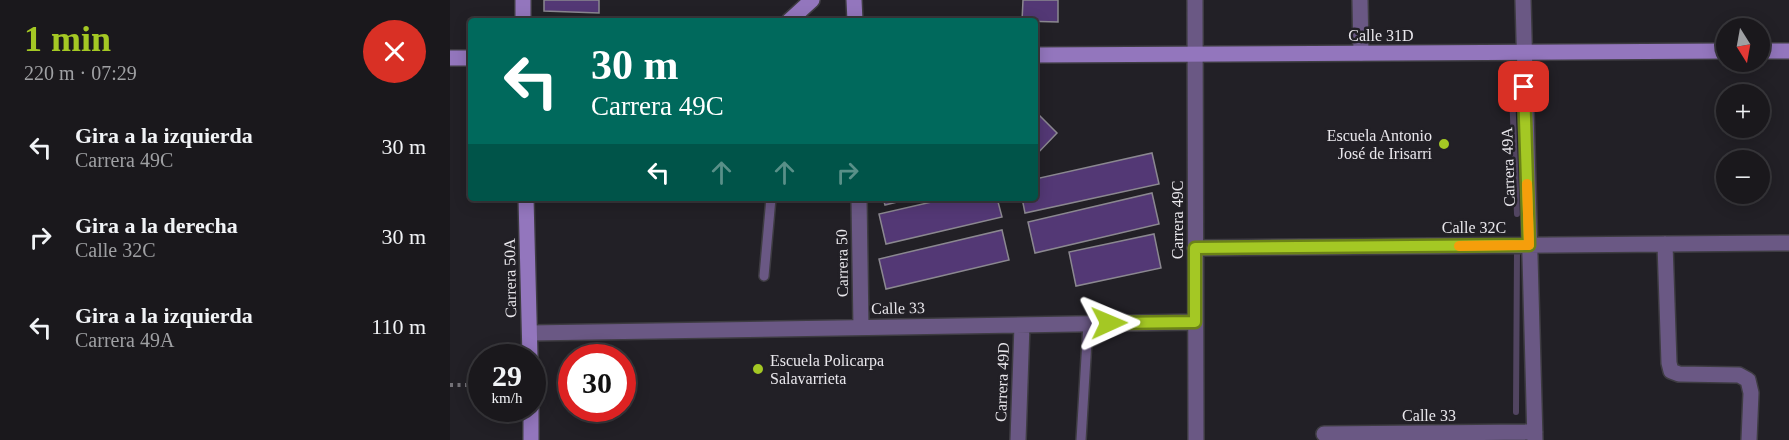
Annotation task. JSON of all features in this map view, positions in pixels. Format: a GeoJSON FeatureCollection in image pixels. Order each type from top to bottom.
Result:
{"type":"FeatureCollection","features":[{"type":"Feature","properties":{"kind":"street"},"geometry":{"type":"LineString","coordinates":[[523,0],[523,18]]}},
{"type":"Feature","properties":{"kind":"street"},"geometry":{"type":"LineString","coordinates":[[792,18],[812,0]]}},
{"type":"Feature","properties":{"kind":"street"},"geometry":{"type":"LineString","coordinates":[[854,0],[855,18]]}},
{"type":"Feature","properties":{"kind":"street","name":"Carrera 49C"},"geometry":{"type":"LineString","coordinates":[[1195,0],[1196,440]]}},
{"type":"Feature","properties":{"kind":"street"},"geometry":{"type":"LineString","coordinates":[[1360,0],[1361,53]]}},
{"type":"Feature","properties":{"kind":"street","name":"Carrera 49A"},"geometry":{"type":"LineString","coordinates":[[1523,0],[1535,436]]}},
{"type":"Feature","properties":{"kind":"street","name":"Calle 31D"},"geometry":{"type":"LineString","coordinates":[[1038,55],[1716,51]]}},
{"type":"Feature","properties":{"kind":"street"},"geometry":{"type":"LineString","coordinates":[[1770,51],[1789,51]]}},
{"type":"Feature","properties":{"kind":"street"},"geometry":{"type":"LineString","coordinates":[[450,58],[468,58]]}},
{"type":"Feature","properties":{"kind":"street","name":"Carrera 50A"},"geometry":{"type":"LineString","coordinates":[[526,201],[530,344]]}},
{"type":"Feature","properties":{"kind":"street","name":"Carrera 50"},"geometry":{"type":"LineString","coordinates":[[859,201],[861,327]]}},
{"type":"Feature","properties":{"kind":"street"},"geometry":{"type":"LineString","coordinates":[[1665,243],[1671,371],[1678,374],[1738,375],[1748,380],[1751,393],[1749,440]]}},
{"type":"Feature","properties":{"kind":"street","name":"Calle 32C"},"geometry":{"type":"LineString","coordinates":[[1195,248],[1789,243]]}},
{"type":"Feature","properties":{"kind":"street","name":"Calle 33"},"geometry":{"type":"LineString","coordinates":[[530,333],[1195,322]]}},
{"type":"Feature","properties":{"kind":"street","name":"Carrera 49D"},"geometry":{"type":"LineString","coordinates":[[1018,440],[1022,324]]}},
{"type":"Feature","properties":{"kind":"street"},"geometry":{"type":"LineString","coordinates":[[531,422],[531,440]]}},
{"type":"Feature","properties":{"kind":"street","name":"Calle 33"},"geometry":{"type":"LineString","coordinates":[[1324,434],[1535,436]]}},
{"type":"Feature","properties":{"kind":"lane"},"geometry":{"type":"LineString","coordinates":[[764,276],[771,201]]}},
{"type":"Feature","properties":{"kind":"lane"},"geometry":{"type":"LineString","coordinates":[[1080,440],[1088,324]]}},
{"type":"Feature","properties":{"kind":"path"},"geometry":{"type":"LineString","coordinates":[[450,385],[468,385]]}},
{"type":"Feature","properties":{"kind":"building"},"geometry":{"type":"Polygon","coordinates":[[[544,0],[599,0],[599,13],[544,11],[544,0]]]}},
{"type":"Feature","properties":{"kind":"building"},"geometry":{"type":"Polygon","coordinates":[[[1023,0],[1058,0],[1058,22],[1022,18],[1023,0]]]}},
{"type":"Feature","properties":{"kind":"building"},"geometry":{"type":"Polygon","coordinates":[[[1038,114],[1057,133],[1038,153],[1038,114]]]}},
{"type":"Feature","properties":{"kind":"building"},"geometry":{"type":"Polygon","coordinates":[[[1152,153],[1159,184],[1025,213],[1023,201],[1038,201],[1038,178],[1152,153]]]}},
{"type":"Feature","properties":{"kind":"building"},"geometry":{"type":"Polygon","coordinates":[[[1152,193],[1159,224],[1035,253],[1028,222],[1152,193]]]}},
{"type":"Feature","properties":{"kind":"building"},"geometry":{"type":"Polygon","coordinates":[[[884,201],[901,201],[885,205],[884,201]]]}},
{"type":"Feature","properties":{"kind":"building"},"geometry":{"type":"Polygon","coordinates":[[[936,201],[998,201],[1002,217],[886,244],[879,214],[936,201]]]}},
{"type":"Feature","properties":{"kind":"building"},"geometry":{"type":"Polygon","coordinates":[[[1002,230],[1009,260],[886,289],[879,259],[1002,230]]]}},
{"type":"Feature","properties":{"kind":"building"},"geometry":{"type":"Polygon","coordinates":[[[1154,234],[1161,268],[1076,286],[1069,252],[1154,234]]]}},
{"type":"Feature","properties":{"kind":"waterway"},"geometry":{"type":"LineString","coordinates":[[1511,69],[1517,214]]}},
{"type":"Feature","properties":{"kind":"waterway"},"geometry":{"type":"LineString","coordinates":[[1516,412],[1517,250]]}},
{"type":"Feature","properties":{"kind":"slow traffic"},"geometry":{"type":"LineString","coordinates":[[1459,246],[1529,245],[1527,184]]}},
{"type":"Feature","properties":{"kind":"place","name":"Escuela Antonio José de Irisarri"},"geometry":{"type":"Point","coordinates":[1444,144]}},
{"type":"Feature","properties":{"kind":"place","name":"Escuela Policarpa Salavarrieta"},"geometry":{"type":"Point","coordinates":[758,369]}},
{"type":"Feature","properties":{"kind":"route"},"geometry":{"type":"LineString","coordinates":[[1109,323],[1195,322],[1195,248],[1529,245],[1524,87]]}}]}
